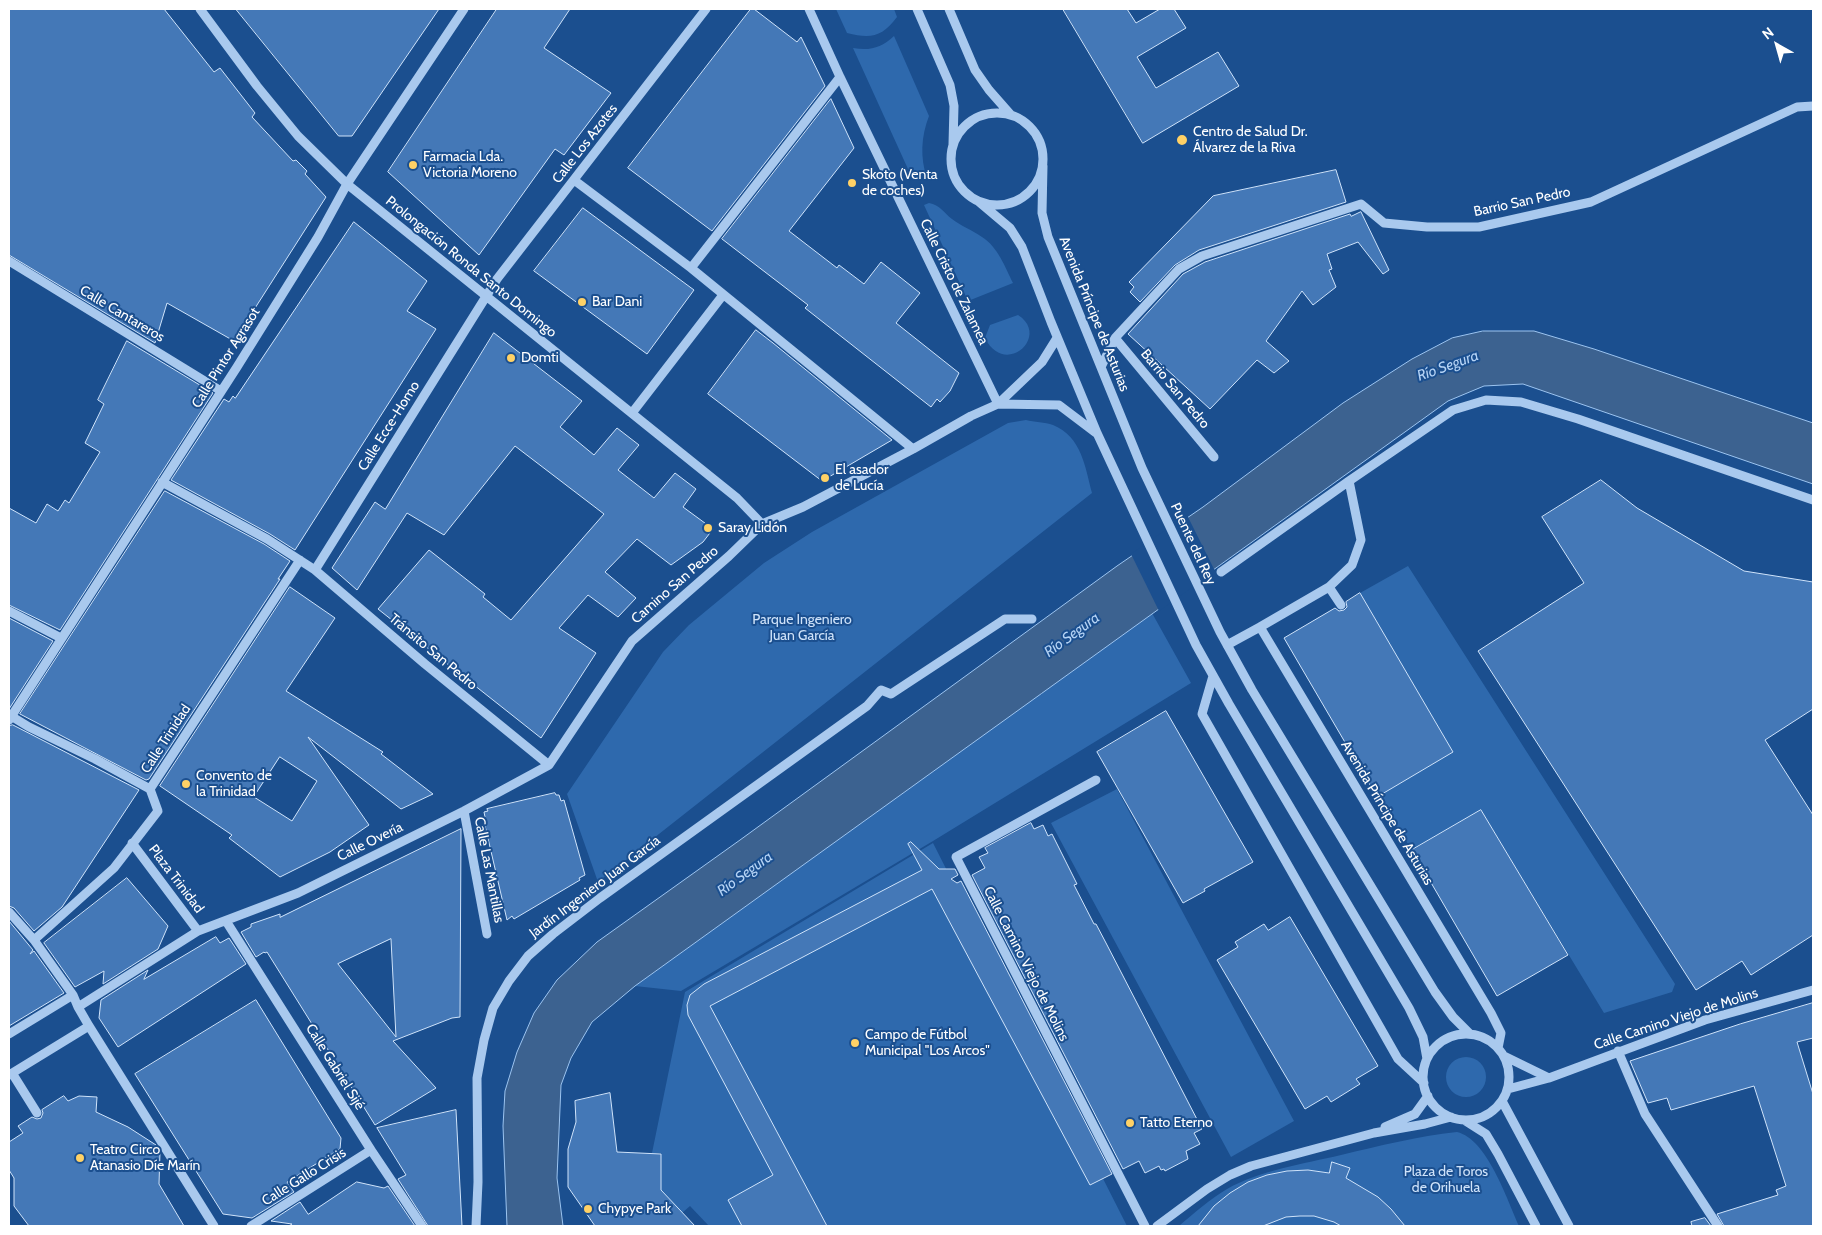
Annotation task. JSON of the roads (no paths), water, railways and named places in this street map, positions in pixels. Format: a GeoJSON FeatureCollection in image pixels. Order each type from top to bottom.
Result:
{"type":"FeatureCollection","features":[{"type":"Feature","properties":{"kind":"street","name":"Prolongación Ronda Santo Domingo"},"geometry":{"type":"LineString","coordinates":[[200,9],[257,86],[292,129],[347,184],[737,498],[762,524]]}},
{"type":"Feature","properties":{"kind":"street","name":"Calle Pintor Agrasot"},"geometry":{"type":"LineString","coordinates":[[10,718],[221,391],[318,237],[347,184],[464,9]]}},
{"type":"Feature","properties":{"kind":"street","name":"Calle Los Azotes"},"geometry":{"type":"LineString","coordinates":[[485,296],[706,9]]}},
{"type":"Feature","properties":{"kind":"street","name":"Calle Cristo de Zalamea"},"geometry":{"type":"LineString","coordinates":[[809,9],[998,404]]}},
{"type":"Feature","properties":{"kind":"street"},"geometry":{"type":"LineString","coordinates":[[917,9],[950,85],[954,106],[952,163],[956,178],[965,192],[1010,228],[1022,247],[1057,338],[1097,433],[1196,645],[1409,1008],[1423,1036],[1427,1059]]}},
{"type":"Feature","properties":{"kind":"street"},"geometry":{"type":"LineString","coordinates":[[949,9],[975,70],[989,90],[1011,115]]}},
{"type":"Feature","properties":{"kind":"street"},"geometry":{"type":"LineString","coordinates":[[691,268],[840,77]]}},
{"type":"Feature","properties":{"kind":"street","name":"Barrio San Pedro"},"geometry":{"type":"LineString","coordinates":[[1101,367],[1115,338],[1179,269],[1189,262],[1211,253],[1361,204],[1384,223],[1427,227],[1479,227],[1591,202],[1797,107],[1813,106]]}},
{"type":"Feature","properties":{"kind":"street"},"geometry":{"type":"LineString","coordinates":[[953,148],[959,134],[969,123],[982,116],[996,113],[1011,115],[1028,124],[1040,140],[1043,166],[1040,177],[1033,188],[1019,199],[1002,204],[978,201]]}},
{"type":"Feature","properties":{"kind":"street","name":"Avenida Príncipe de Asturias"},"geometry":{"type":"LineString","coordinates":[[1043,166],[1042,213],[1048,237],[1142,468]]}},
{"type":"Feature","properties":{"kind":"street"},"geometry":{"type":"LineString","coordinates":[[574,180],[691,268],[913,449]]}},
{"type":"Feature","properties":{"kind":"street","name":"Calle Cantareros"},"geometry":{"type":"LineString","coordinates":[[9,261],[221,391]]}},
{"type":"Feature","properties":{"kind":"street"},"geometry":{"type":"LineString","coordinates":[[632,413],[723,295]]}},
{"type":"Feature","properties":{"kind":"street","name":"Calle Ecce-Homo"},"geometry":{"type":"LineString","coordinates":[[315,570],[485,296]]}},
{"type":"Feature","properties":{"kind":"street","name":"Camino San Pedro"},"geometry":{"type":"LineString","coordinates":[[549,765],[632,641],[729,556],[762,524],[803,507],[971,416],[998,404],[1042,362],[1057,338]]}},
{"type":"Feature","properties":{"kind":"street","name":"Barrio San Pedro"},"geometry":{"type":"LineString","coordinates":[[1115,338],[1214,458]]}},
{"type":"Feature","properties":{"kind":"street"},"geometry":{"type":"LineString","coordinates":[[1221,572],[1453,410],[1486,400],[1521,402],[1578,419],[1813,500]]}},
{"type":"Feature","properties":{"kind":"street"},"geometry":{"type":"LineString","coordinates":[[998,404],[1059,405],[1097,433]]}},
{"type":"Feature","properties":{"kind":"street","name":"Puente del Rey"},"geometry":{"type":"LineString","coordinates":[[1142,468],[1227,645]]}},
{"type":"Feature","properties":{"kind":"street"},"geometry":{"type":"LineString","coordinates":[[1349,481],[1361,540],[1352,565],[1329,587],[1227,645],[1252,690],[1435,992],[1453,1017],[1470,1034]]}},
{"type":"Feature","properties":{"kind":"street","name":"Tránsito San Pedro"},"geometry":{"type":"LineString","coordinates":[[162,482],[244,526],[315,570],[417,658],[549,765]]}},
{"type":"Feature","properties":{"kind":"street","name":"Calle Trinidad"},"geometry":{"type":"LineString","coordinates":[[34,940],[114,868],[158,811],[150,789],[300,560]]}},
{"type":"Feature","properties":{"kind":"street"},"geometry":{"type":"LineString","coordinates":[[1329,587],[1340,605]]}},
{"type":"Feature","properties":{"kind":"street"},"geometry":{"type":"LineString","coordinates":[[9,611],[61,638]]}},
{"type":"Feature","properties":{"kind":"street","name":"Jardín Ingeniero Juan García"},"geometry":{"type":"LineString","coordinates":[[476,1226],[478,1078],[484,1040],[493,1008],[509,981],[528,956],[600,898],[867,706],[881,690],[891,694],[1005,619],[1032,618]]}},
{"type":"Feature","properties":{"kind":"street","name":"Avenida Príncipe de Asturias"},"geometry":{"type":"LineString","coordinates":[[1260,627],[1491,1013],[1500,1033],[1498,1048]]}},
{"type":"Feature","properties":{"kind":"street"},"geometry":{"type":"LineString","coordinates":[[1214,676],[1202,714],[1398,1059],[1424,1083]]}},
{"type":"Feature","properties":{"kind":"street"},"geometry":{"type":"LineString","coordinates":[[10,718],[95,759],[150,789]]}},
{"type":"Feature","properties":{"kind":"street","name":"Calle Overía"},"geometry":{"type":"LineString","coordinates":[[78,1007],[198,931],[298,892],[464,811],[549,765]]}},
{"type":"Feature","properties":{"kind":"street","name":"Calle Camino Viejo de Molins"},"geometry":{"type":"LineString","coordinates":[[1096,780],[956,857],[1144,1226]]}},
{"type":"Feature","properties":{"kind":"street","name":"Calle Las Mantillas"},"geometry":{"type":"LineString","coordinates":[[464,811],[487,934]]}},
{"type":"Feature","properties":{"kind":"street","name":"Plaza Trinidad"},"geometry":{"type":"LineString","coordinates":[[132,843],[198,931]]}},
{"type":"Feature","properties":{"kind":"street"},"geometry":{"type":"LineString","coordinates":[[9,912],[34,940],[73,995],[88,1026],[214,1226]]}},
{"type":"Feature","properties":{"kind":"street","name":"Calle Gabriel Sijé"},"geometry":{"type":"LineString","coordinates":[[226,921],[371,1150],[422,1226]]}},
{"type":"Feature","properties":{"kind":"street","name":"Calle Camino Viejo de Molins"},"geometry":{"type":"LineString","coordinates":[[1508,1089],[1549,1078],[1705,1020],[1813,990]]}},
{"type":"Feature","properties":{"kind":"street"},"geometry":{"type":"LineString","coordinates":[[9,1034],[73,995]]}},
{"type":"Feature","properties":{"kind":"street"},"geometry":{"type":"LineString","coordinates":[[37,1113],[10,1074],[88,1026]]}},
{"type":"Feature","properties":{"kind":"street"},"geometry":{"type":"LineString","coordinates":[[1464,1120],[1485,1115],[1502,1101],[1508,1089],[1509,1076],[1504,1056],[1498,1048],[1490,1041],[1470,1034],[1457,1035],[1445,1040],[1434,1048],[1427,1059],[1424,1071],[1424,1083],[1428,1096],[1441,1112],[1464,1120],[1486,1134],[1536,1226]]}},
{"type":"Feature","properties":{"kind":"street"},"geometry":{"type":"LineString","coordinates":[[1618,1051],[1645,1114],[1718,1226]]}},
{"type":"Feature","properties":{"kind":"street"},"geometry":{"type":"LineString","coordinates":[[1504,1056],[1549,1078]]}},
{"type":"Feature","properties":{"kind":"street"},"geometry":{"type":"LineString","coordinates":[[1374,1133],[1415,1114],[1428,1096]]}},
{"type":"Feature","properties":{"kind":"street"},"geometry":{"type":"LineString","coordinates":[[1502,1101],[1569,1226]]}},
{"type":"Feature","properties":{"kind":"street"},"geometry":{"type":"LineString","coordinates":[[1157,1226],[1207,1189],[1230,1175],[1251,1166],[1374,1133],[1425,1124],[1451,1116]]}},
{"type":"Feature","properties":{"kind":"street","name":"Calle Gallo Crisis"},"geometry":{"type":"LineString","coordinates":[[251,1226],[371,1150]]}},
{"type":"Feature","properties":{"kind":"water","name":"Río Segura"},"geometry":{"type":"Polygon","coordinates":[[[1483,331],[1534,331],[1594,349],[1813,423],[1813,484],[1523,384],[1484,386],[1448,401],[635,986],[592,1022],[571,1058],[561,1085],[557,1178],[563,1226],[507,1226],[503,1126],[505,1091],[517,1052],[534,1013],[557,980],[597,942],[1117,566],[1203,507],[1343,403],[1412,359],[1452,338],[1483,331]]]}},
{"type":"Feature","properties":{"kind":"place","name":"Centro de Salud Dr. Álvarez de la Riva"},"geometry":{"type":"Point","coordinates":[1182,140]}},
{"type":"Feature","properties":{"kind":"place","name":"Farmacia Lda. Victoria Moreno"},"geometry":{"type":"Point","coordinates":[413,165]}},
{"type":"Feature","properties":{"kind":"place","name":"Skoto (Venta de coches)"},"geometry":{"type":"Point","coordinates":[852,183]}},
{"type":"Feature","properties":{"kind":"place","name":"Bar Dani"},"geometry":{"type":"Point","coordinates":[582,302]}},
{"type":"Feature","properties":{"kind":"place","name":"Domti"},"geometry":{"type":"Point","coordinates":[511,358]}},
{"type":"Feature","properties":{"kind":"place","name":"El asador de Lucía"},"geometry":{"type":"Point","coordinates":[825,478]}},
{"type":"Feature","properties":{"kind":"place","name":"Saray Lidón"},"geometry":{"type":"Point","coordinates":[708,528]}},
{"type":"Feature","properties":{"kind":"place","name":"Convento de la Trinidad"},"geometry":{"type":"Point","coordinates":[186,784]}},
{"type":"Feature","properties":{"kind":"place","name":"Campo de Fútbol Municipal \"Los Arcos\""},"geometry":{"type":"Point","coordinates":[855,1043]}},
{"type":"Feature","properties":{"kind":"place","name":"Tatto Eterno"},"geometry":{"type":"Point","coordinates":[1130,1123]}},
{"type":"Feature","properties":{"kind":"place","name":"Teatro Circo Atanasio Díe Marín"},"geometry":{"type":"Point","coordinates":[80,1158]}},
{"type":"Feature","properties":{"kind":"place","name":"Chypye Park"},"geometry":{"type":"Point","coordinates":[588,1209]}},
{"type":"Feature","properties":{"kind":"park label","name":"Parque Ingeniero Juan García"},"geometry":{"type":"Point","coordinates":[802,628]}},
{"type":"Feature","properties":{"kind":"park label","name":"Plaza de Toros de Orihuela"},"geometry":{"type":"Point","coordinates":[1446,1180]}}]}
